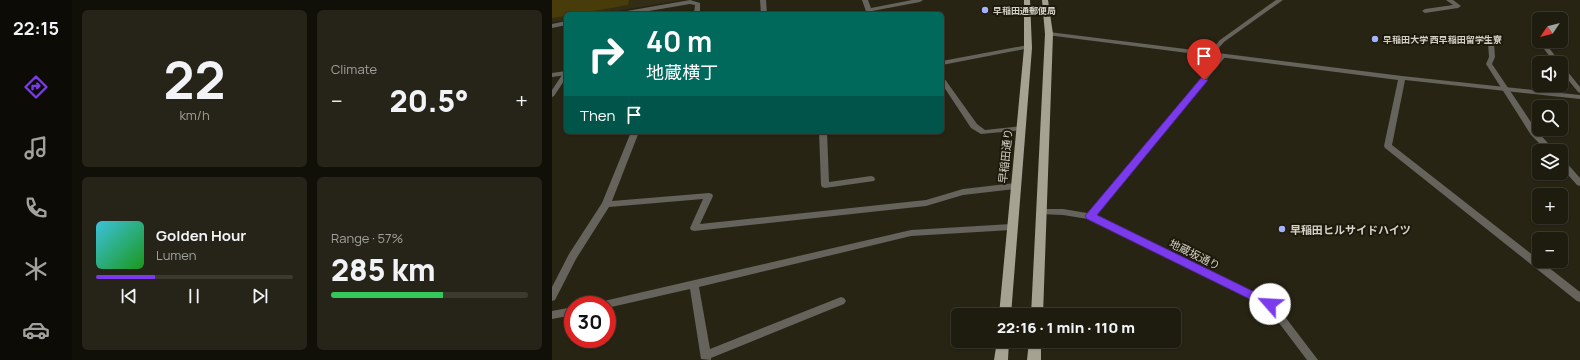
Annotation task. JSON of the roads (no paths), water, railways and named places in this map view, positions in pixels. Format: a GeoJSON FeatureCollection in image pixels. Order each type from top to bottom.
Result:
{"type":"FeatureCollection","features":[{"type":"Feature","properties":{"kind":"main road","name":"早稲田通り"},"geometry":{"type":"LineString","coordinates":[[1005,308],[1011,227],[1022,128],[1028,47],[1027,0]]}},
{"type":"Feature","properties":{"kind":"main road"},"geometry":{"type":"LineString","coordinates":[[1037,308],[1049,34],[1046,0]]}},
{"type":"Feature","properties":{"kind":"main road"},"geometry":{"type":"LineString","coordinates":[[1001,360],[1002,348]]}},
{"type":"Feature","properties":{"kind":"main road"},"geometry":{"type":"LineString","coordinates":[[1034,360],[1035,348]]}},
{"type":"Feature","properties":{"kind":"street"},"geometry":{"type":"LineString","coordinates":[[763,0],[764,12]]}},
{"type":"Feature","properties":{"kind":"street"},"geometry":{"type":"LineString","coordinates":[[865,0],[870,12],[920,0]]}},
{"type":"Feature","properties":{"kind":"street"},"geometry":{"type":"LineString","coordinates":[[1210,55],[1222,41],[1280,0]]}},
{"type":"Feature","properties":{"kind":"street"},"geometry":{"type":"LineString","coordinates":[[1425,11],[1458,6],[1449,0]]}},
{"type":"Feature","properties":{"kind":"street"},"geometry":{"type":"LineString","coordinates":[[632,12],[690,2],[698,4],[697,12]]}},
{"type":"Feature","properties":{"kind":"street"},"geometry":{"type":"LineString","coordinates":[[552,26],[564,23]]}},
{"type":"Feature","properties":{"kind":"street"},"geometry":{"type":"LineString","coordinates":[[1049,34],[1402,78],[1580,97]]}},
{"type":"Feature","properties":{"kind":"street"},"geometry":{"type":"LineString","coordinates":[[1492,43],[1492,57],[1489,64],[1534,133],[1544,144]]}},
{"type":"Feature","properties":{"kind":"street"},"geometry":{"type":"LineString","coordinates":[[944,63],[1028,47]]}},
{"type":"Feature","properties":{"kind":"street"},"geometry":{"type":"LineString","coordinates":[[1547,49],[1552,56]]}},
{"type":"Feature","properties":{"kind":"street"},"geometry":{"type":"LineString","coordinates":[[1090,216],[1223,56]]}},
{"type":"Feature","properties":{"kind":"street"},"geometry":{"type":"LineString","coordinates":[[552,75],[564,73]]}},
{"type":"Feature","properties":{"kind":"street"},"geometry":{"type":"LineString","coordinates":[[552,95],[564,76]]}},
{"type":"Feature","properties":{"kind":"street"},"geometry":{"type":"LineString","coordinates":[[1568,76],[1580,91]]}},
{"type":"Feature","properties":{"kind":"street"},"geometry":{"type":"LineString","coordinates":[[1402,78],[1388,146],[1580,298]]}},
{"type":"Feature","properties":{"kind":"street"},"geometry":{"type":"LineString","coordinates":[[944,82],[974,126],[984,132],[1022,128]]}},
{"type":"Feature","properties":{"kind":"street"},"geometry":{"type":"LineString","coordinates":[[552,298],[572,257],[606,204],[634,134]]}},
{"type":"Feature","properties":{"kind":"street"},"geometry":{"type":"LineString","coordinates":[[823,134],[825,185],[871,179]]}},
{"type":"Feature","properties":{"kind":"street"},"geometry":{"type":"LineString","coordinates":[[1568,170],[1580,183]]}},
{"type":"Feature","properties":{"kind":"street"},"geometry":{"type":"LineString","coordinates":[[606,204],[709,196],[694,228],[926,203],[963,192],[1015,186]]}},
{"type":"Feature","properties":{"kind":"street","name":"地蔵坂通り"},"geometry":{"type":"LineString","coordinates":[[1042,212],[1063,212],[1090,216],[1270,304],[1313,360]]}},
{"type":"Feature","properties":{"kind":"street"},"geometry":{"type":"LineString","coordinates":[[616,302],[911,233],[1011,227]]}},
{"type":"Feature","properties":{"kind":"street"},"geometry":{"type":"LineString","coordinates":[[694,285],[706,358],[841,301]]}},
{"type":"Feature","properties":{"kind":"street"},"geometry":{"type":"LineString","coordinates":[[552,315],[564,313]]}},
{"type":"Feature","properties":{"kind":"place","name":"早稲田通郵便局"},"geometry":{"type":"Point","coordinates":[985,10]}},
{"type":"Feature","properties":{"kind":"place","name":"早稲田大学 西早稲田留学生寮"},"geometry":{"type":"Point","coordinates":[1375,39]}},
{"type":"Feature","properties":{"kind":"place","name":"早稲田ヒルサイドハイツ"},"geometry":{"type":"Point","coordinates":[1282,229]}}]}
